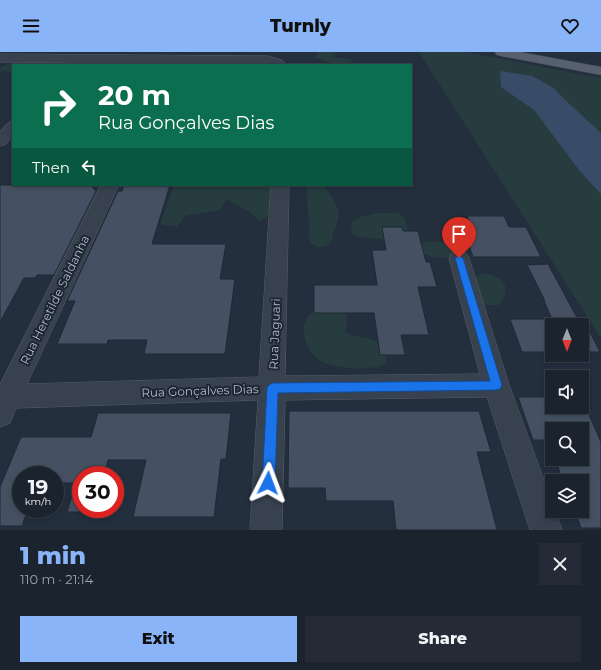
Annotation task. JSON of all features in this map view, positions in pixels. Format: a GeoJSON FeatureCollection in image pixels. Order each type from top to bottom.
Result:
{"type":"FeatureCollection","features":[{"type":"Feature","properties":{"kind":"main road"},"geometry":{"type":"LineString","coordinates":[[501,52],[601,70]]}},
{"type":"Feature","properties":{"kind":"street"},"geometry":{"type":"LineString","coordinates":[[0,58],[268,60],[279,64]]}},
{"type":"Feature","properties":{"kind":"street"},"geometry":{"type":"LineString","coordinates":[[0,142],[12,127]]}},
{"type":"Feature","properties":{"kind":"street","name":"Rua Heretilde Saldanha"},"geometry":{"type":"LineString","coordinates":[[3,403],[110,186]]}},
{"type":"Feature","properties":{"kind":"street","name":"Rua Jaguari"},"geometry":{"type":"LineString","coordinates":[[266,530],[273,388],[280,186]]}},
{"type":"Feature","properties":{"kind":"street"},"geometry":{"type":"LineString","coordinates":[[459,258],[496,385],[546,530]]}},
{"type":"Feature","properties":{"kind":"street","name":"Rua Gonçalves Dias"},"geometry":{"type":"LineString","coordinates":[[3,403],[273,388],[496,385]]}},
{"type":"Feature","properties":{"kind":"green space"},"geometry":{"type":"Polygon","coordinates":[[[318,52],[337,52],[333,57],[350,59],[353,62],[344,64],[329,63],[315,57],[318,52]]]}},
{"type":"Feature","properties":{"kind":"green space"},"geometry":{"type":"Polygon","coordinates":[[[419,52],[465,52],[601,78],[601,338],[419,52]]]}},
{"type":"Feature","properties":{"kind":"green space"},"geometry":{"type":"Polygon","coordinates":[[[29,62],[50,64],[12,64],[12,72],[2,71],[0,73],[0,68],[11,63],[29,62]]]}},
{"type":"Feature","properties":{"kind":"green space"},"geometry":{"type":"Polygon","coordinates":[[[174,186],[275,186],[273,213],[260,221],[250,212],[226,199],[220,210],[185,216],[177,227],[160,224],[174,186]]]}},
{"type":"Feature","properties":{"kind":"green space"},"geometry":{"type":"Polygon","coordinates":[[[306,186],[325,186],[337,206],[339,216],[332,241],[326,246],[317,247],[310,242],[308,237],[310,234],[306,186]]]}},
{"type":"Feature","properties":{"kind":"green space"},"geometry":{"type":"Polygon","coordinates":[[[378,213],[397,213],[405,218],[408,230],[407,235],[391,240],[358,237],[352,233],[351,226],[353,221],[360,217],[378,213]]]}},
{"type":"Feature","properties":{"kind":"green space"},"geometry":{"type":"Polygon","coordinates":[[[428,241],[445,243],[461,250],[458,256],[433,257],[419,251],[420,244],[428,241]]]}},
{"type":"Feature","properties":{"kind":"green space"},"geometry":{"type":"Polygon","coordinates":[[[484,273],[497,277],[506,288],[503,299],[499,305],[478,305],[471,283],[475,277],[484,273]]]}},
{"type":"Feature","properties":{"kind":"green space"},"geometry":{"type":"Polygon","coordinates":[[[321,306],[342,308],[347,316],[346,333],[368,338],[379,343],[386,354],[386,364],[372,368],[347,368],[325,363],[314,356],[307,344],[304,331],[307,318],[321,306]]]}},
{"type":"Feature","properties":{"kind":"water"},"geometry":{"type":"Polygon","coordinates":[[[500,71],[532,76],[554,88],[601,133],[601,194],[579,170],[534,110],[501,87],[500,71]]]}},
{"type":"Feature","properties":{"kind":"building"},"geometry":{"type":"Polygon","coordinates":[[[0,185],[91,186],[96,191],[54,275],[37,275],[35,278],[24,278],[0,322],[0,185]]]}},
{"type":"Feature","properties":{"kind":"building"},"geometry":{"type":"Polygon","coordinates":[[[124,186],[170,186],[152,244],[226,244],[220,279],[235,279],[225,354],[144,354],[147,340],[108,340],[107,344],[57,344],[75,301],[67,301],[118,191],[122,191],[124,186]]]}},
{"type":"Feature","properties":{"kind":"building"},"geometry":{"type":"Polygon","coordinates":[[[467,216],[504,216],[509,227],[526,227],[541,257],[473,257],[466,237],[475,237],[467,216]]]}},
{"type":"Feature","properties":{"kind":"building"},"geometry":{"type":"Polygon","coordinates":[[[382,227],[402,227],[403,231],[418,231],[426,262],[430,262],[437,287],[418,287],[429,335],[401,335],[405,355],[380,355],[374,313],[314,313],[314,285],[377,285],[372,250],[386,250],[382,227]]]}},
{"type":"Feature","properties":{"kind":"building"},"geometry":{"type":"Polygon","coordinates":[[[548,264],[577,318],[552,318],[527,265],[548,264]]]}},
{"type":"Feature","properties":{"kind":"building"},"geometry":{"type":"Polygon","coordinates":[[[510,319],[545,319],[545,352],[522,352],[510,319]]]}},
{"type":"Feature","properties":{"kind":"building"},"geometry":{"type":"Polygon","coordinates":[[[589,332],[590,332],[600,352],[589,352],[589,332]]]}},
{"type":"Feature","properties":{"kind":"building"},"geometry":{"type":"Polygon","coordinates":[[[518,397],[545,397],[545,414],[589,414],[601,442],[601,528],[581,528],[577,518],[589,518],[589,474],[560,474],[558,466],[589,466],[589,422],[545,422],[545,440],[533,440],[518,397]]]}},
{"type":"Feature","properties":{"kind":"building"},"geometry":{"type":"Polygon","coordinates":[[[289,411],[479,411],[491,452],[477,452],[497,530],[396,530],[393,501],[326,501],[325,488],[288,488],[289,411]]]}},
{"type":"Feature","properties":{"kind":"building"},"geometry":{"type":"Polygon","coordinates":[[[98,413],[231,413],[226,459],[221,459],[214,517],[133,517],[146,460],[108,460],[106,466],[72,466],[72,483],[64,483],[64,466],[12,466],[12,518],[25,518],[22,526],[0,526],[0,487],[21,437],[91,437],[98,413]]]}},
{"type":"Feature","properties":{"kind":"building"},"geometry":{"type":"Polygon","coordinates":[[[72,496],[72,512],[67,512],[72,496]]]}},
{"type":"Feature","properties":{"kind":"route"},"geometry":{"type":"LineString","coordinates":[[268,483],[273,388],[496,385],[459,258]]}}]}
